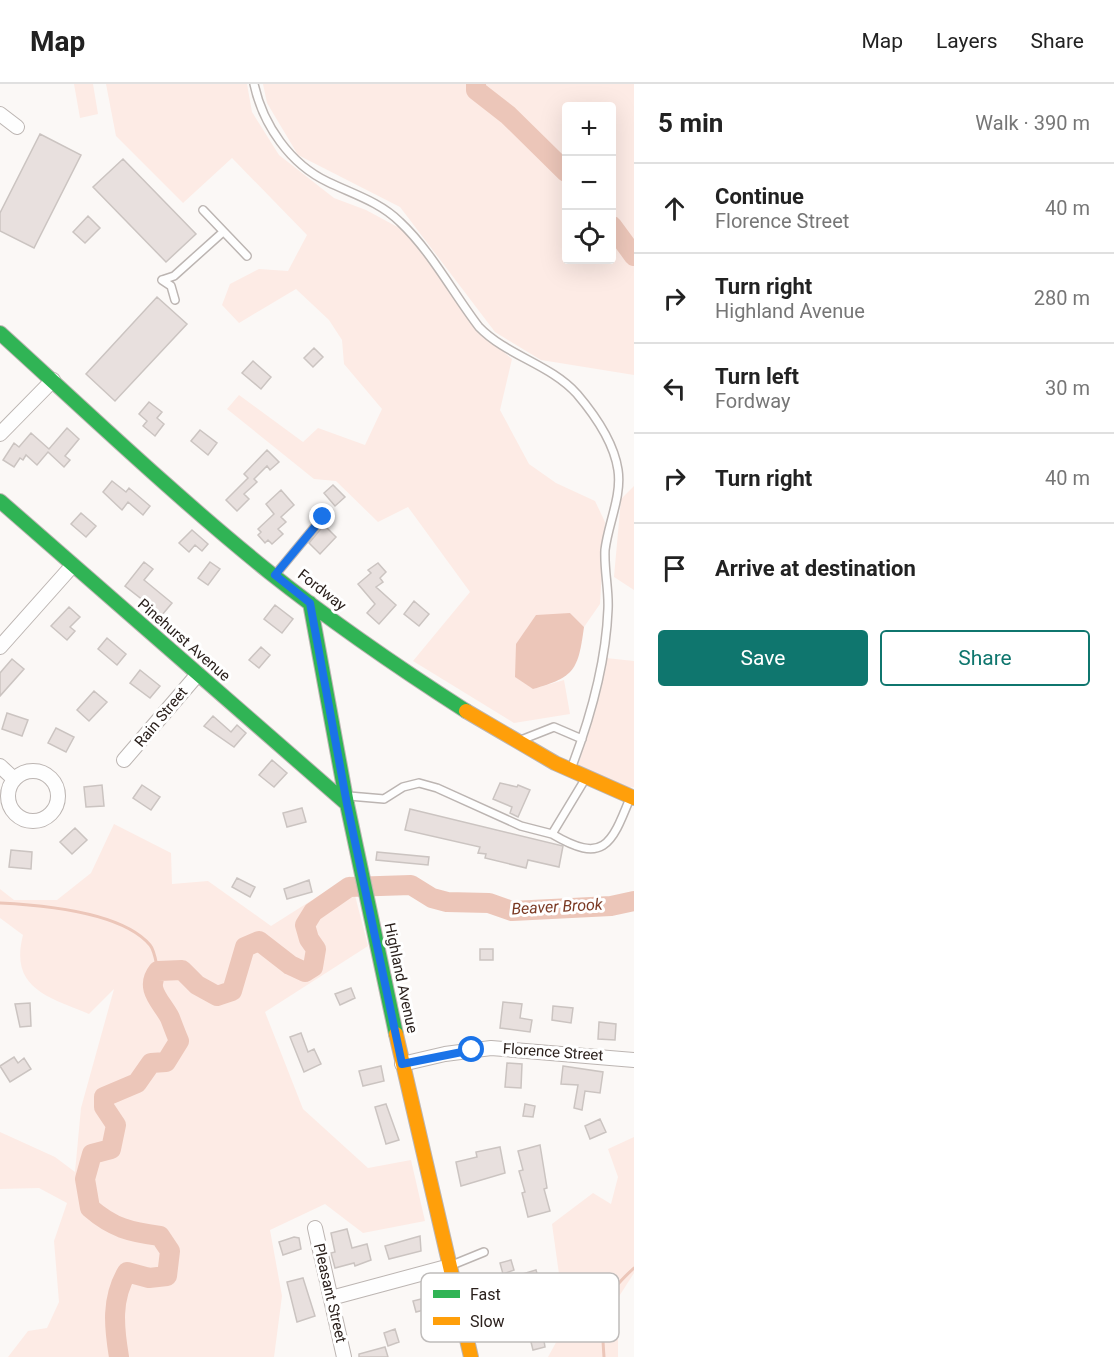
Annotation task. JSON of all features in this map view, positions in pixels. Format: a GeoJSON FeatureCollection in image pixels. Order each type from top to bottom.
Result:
{"type":"FeatureCollection","features":[{"type":"Feature","properties":{"kind":"street"},"geometry":{"type":"LineString","coordinates":[[0,114],[17,127]]}},
{"type":"Feature","properties":{"kind":"street","name":"Fordway"},"geometry":{"type":"LineString","coordinates":[[0,333],[171,488],[310,603],[398,666],[517,742],[585,779],[632,797]]}},
{"type":"Feature","properties":{"kind":"street"},"geometry":{"type":"LineString","coordinates":[[0,434],[53,380]]}},
{"type":"Feature","properties":{"kind":"street","name":"Pinehurst Avenue"},"geometry":{"type":"LineString","coordinates":[[0,501],[198,674],[347,800]]}},
{"type":"Feature","properties":{"kind":"street"},"geometry":{"type":"LineString","coordinates":[[0,647],[73,565]]}},
{"type":"Feature","properties":{"kind":"street","name":"Highland Avenue"},"geometry":{"type":"LineString","coordinates":[[310,603],[347,800],[402,1064],[452,1273]]}},
{"type":"Feature","properties":{"kind":"street","name":"Rain Street"},"geometry":{"type":"LineString","coordinates":[[124,760],[198,674]]}},
{"type":"Feature","properties":{"kind":"street"},"geometry":{"type":"LineString","coordinates":[[0,766],[14,779]]}},
{"type":"Feature","properties":{"kind":"street","name":"Florence Street"},"geometry":{"type":"LineString","coordinates":[[402,1064],[491,1048],[634,1060]]}},
{"type":"Feature","properties":{"kind":"street","name":"Pleasant Street"},"geometry":{"type":"LineString","coordinates":[[315,1228],[344,1357]]}},
{"type":"Feature","properties":{"kind":"street"},"geometry":{"type":"LineString","coordinates":[[424,1273],[450,1266]]}},
{"type":"Feature","properties":{"kind":"street"},"geometry":{"type":"LineString","coordinates":[[331,1298],[421,1274]]}},
{"type":"Feature","properties":{"kind":"street","name":"Highland Avenue"},"geometry":{"type":"LineString","coordinates":[[468,1342],[471,1357]]}},
{"type":"Feature","properties":{"kind":"lane"},"geometry":{"type":"LineString","coordinates":[[254,84],[267,121],[292,156],[321,178],[372,202],[399,220],[484,333],[569,386],[591,413],[616,460],[619,480],[605,553],[608,616],[596,686],[571,771]]}},
{"type":"Feature","properties":{"kind":"lane"},"geometry":{"type":"LineString","coordinates":[[203,210],[247,256]]}},
{"type":"Feature","properties":{"kind":"lane"},"geometry":{"type":"LineString","coordinates":[[175,300],[171,286],[162,280],[174,276],[223,232]]}},
{"type":"Feature","properties":{"kind":"lane"},"geometry":{"type":"LineString","coordinates":[[275,575],[323,517]]}},
{"type":"Feature","properties":{"kind":"lane"},"geometry":{"type":"LineString","coordinates":[[517,742],[554,728],[582,739]]}},
{"type":"Feature","properties":{"kind":"lane"},"geometry":{"type":"LineString","coordinates":[[552,834],[585,779]]}},
{"type":"Feature","properties":{"kind":"lane"},"geometry":{"type":"LineString","coordinates":[[347,800],[384,799],[403,787],[419,783],[437,788],[520,826],[552,834],[575,848],[584,850],[604,845],[610,840],[632,797]]}},
{"type":"Feature","properties":{"kind":"lane"},"geometry":{"type":"LineString","coordinates":[[450,1266],[484,1252]]}},
{"type":"Feature","properties":{"kind":"shaded area"},"geometry":{"type":"Polygon","coordinates":[[[74,84],[93,84],[98,114],[80,118],[74,84]]]}},
{"type":"Feature","properties":{"kind":"shaded area"},"geometry":{"type":"Polygon","coordinates":[[[106,84],[247,84],[252,112],[279,155],[334,198],[366,210],[405,231],[481,333],[512,359],[500,410],[529,464],[556,483],[595,501],[605,522],[600,604],[584,627],[570,613],[533,689],[564,680],[570,714],[514,723],[413,661],[470,592],[408,507],[378,522],[336,481],[314,479],[227,409],[239,395],[303,442],[318,428],[365,445],[382,409],[344,364],[342,340],[329,320],[296,289],[239,323],[222,305],[230,284],[259,269],[288,271],[307,235],[232,158],[183,203],[116,136],[106,84]]]}},
{"type":"Feature","properties":{"kind":"shaded area"},"geometry":{"type":"Polygon","coordinates":[[[263,84],[634,84],[634,375],[541,360],[495,332],[400,207],[298,155],[267,103],[263,84]]]}},
{"type":"Feature","properties":{"kind":"shaded area"},"geometry":{"type":"Polygon","coordinates":[[[634,486],[634,590],[614,577],[621,499],[634,486]]]}},
{"type":"Feature","properties":{"kind":"shaded area"},"geometry":{"type":"Polygon","coordinates":[[[570,613],[584,627],[576,662],[566,675],[533,689],[515,677],[516,644],[536,615],[570,613]]]}},
{"type":"Feature","properties":{"kind":"shaded area"},"geometry":{"type":"Polygon","coordinates":[[[606,658],[634,661],[634,787],[629,788],[577,769],[597,702],[606,658]]]}},
{"type":"Feature","properties":{"kind":"shaded area"},"geometry":{"type":"Polygon","coordinates":[[[114,824],[171,853],[172,884],[208,881],[271,926],[350,876],[368,946],[265,1012],[303,1109],[368,1168],[411,1160],[425,1221],[363,1233],[325,1204],[270,1230],[282,1296],[274,1357],[8,1357],[28,1331],[47,1328],[59,1302],[54,1241],[67,1203],[39,1188],[0,1189],[0,1132],[55,1157],[75,1172],[81,1108],[114,989],[89,1014],[47,996],[36,988],[27,979],[22,968],[20,953],[23,935],[0,918],[0,889],[14,900],[57,900],[91,873],[114,824]]]}},
{"type":"Feature","properties":{"kind":"shaded area"},"geometry":{"type":"Polygon","coordinates":[[[634,1137],[634,1273],[619,1296],[619,1273],[559,1273],[552,1224],[593,1193],[611,1204],[618,1177],[608,1149],[634,1137]]]}},
{"type":"Feature","properties":{"kind":"shaded area"},"geometry":{"type":"Polygon","coordinates":[[[556,1342],[618,1342],[618,1357],[548,1357],[556,1342]]]}},
{"type":"Feature","properties":{"kind":"building"},"geometry":{"type":"Polygon","coordinates":[[[40,134],[81,155],[34,248],[0,231],[0,213],[40,134]]]}},
{"type":"Feature","properties":{"kind":"building"},"geometry":{"type":"Polygon","coordinates":[[[123,159],[196,234],[166,262],[93,187],[123,159]]]}},
{"type":"Feature","properties":{"kind":"building"},"geometry":{"type":"Polygon","coordinates":[[[88,216],[100,228],[85,243],[73,232],[88,216]]]}},
{"type":"Feature","properties":{"kind":"building"},"geometry":{"type":"Polygon","coordinates":[[[157,297],[187,324],[115,401],[86,374],[157,297]]]}},
{"type":"Feature","properties":{"kind":"building"},"geometry":{"type":"Polygon","coordinates":[[[314,348],[323,357],[313,367],[304,358],[314,348]]]}},
{"type":"Feature","properties":{"kind":"building"},"geometry":{"type":"Polygon","coordinates":[[[253,361],[271,377],[261,389],[242,373],[253,361]]]}},
{"type":"Feature","properties":{"kind":"building"},"geometry":{"type":"Polygon","coordinates":[[[149,402],[162,412],[157,418],[164,424],[155,436],[143,426],[147,421],[139,414],[149,402]]]}},
{"type":"Feature","properties":{"kind":"building"},"geometry":{"type":"Polygon","coordinates":[[[67,428],[79,439],[65,456],[70,460],[64,467],[48,452],[37,465],[26,455],[23,460],[20,458],[14,467],[3,460],[14,443],[19,447],[31,433],[49,449],[67,428]]]}},
{"type":"Feature","properties":{"kind":"building"},"geometry":{"type":"Polygon","coordinates":[[[200,430],[217,443],[208,455],[191,441],[200,430]]]}},
{"type":"Feature","properties":{"kind":"building"},"geometry":{"type":"Polygon","coordinates":[[[267,450],[279,462],[270,470],[267,466],[254,479],[257,482],[244,494],[249,499],[237,511],[226,500],[248,478],[244,474],[267,450]]]}},
{"type":"Feature","properties":{"kind":"building"},"geometry":{"type":"Polygon","coordinates":[[[112,481],[126,492],[129,488],[150,506],[143,515],[128,502],[122,510],[103,492],[112,481]]]}},
{"type":"Feature","properties":{"kind":"building"},"geometry":{"type":"Polygon","coordinates":[[[333,485],[345,497],[335,506],[324,493],[333,485]]]}},
{"type":"Feature","properties":{"kind":"building"},"geometry":{"type":"Polygon","coordinates":[[[281,490],[294,505],[281,517],[286,522],[278,529],[283,534],[272,544],[268,540],[265,543],[258,535],[261,532],[258,529],[274,514],[266,504],[281,490]]]}},
{"type":"Feature","properties":{"kind":"building"},"geometry":{"type":"Polygon","coordinates":[[[81,513],[96,526],[86,537],[71,524],[81,513]]]}},
{"type":"Feature","properties":{"kind":"building"},"geometry":{"type":"Polygon","coordinates":[[[324,525],[336,537],[320,554],[309,543],[324,525]]]}},
{"type":"Feature","properties":{"kind":"building"},"geometry":{"type":"Polygon","coordinates":[[[192,530],[208,544],[202,551],[195,545],[189,552],[179,543],[192,530]]]}},
{"type":"Feature","properties":{"kind":"building"},"geometry":{"type":"Polygon","coordinates":[[[144,562],[153,569],[144,580],[172,603],[162,615],[125,586],[144,562]]]}},
{"type":"Feature","properties":{"kind":"building"},"geometry":{"type":"Polygon","coordinates":[[[210,562],[220,569],[208,585],[198,578],[210,562]]]}},
{"type":"Feature","properties":{"kind":"building"},"geometry":{"type":"Polygon","coordinates":[[[378,563],[386,572],[380,578],[383,582],[376,587],[396,605],[379,624],[367,613],[375,604],[358,584],[371,573],[368,570],[378,563]]]}},
{"type":"Feature","properties":{"kind":"building"},"geometry":{"type":"Polygon","coordinates":[[[414,601],[429,614],[419,626],[404,614],[414,601]]]}},
{"type":"Feature","properties":{"kind":"building"},"geometry":{"type":"Polygon","coordinates":[[[275,605],[293,619],[282,633],[264,619],[275,605]]]}},
{"type":"Feature","properties":{"kind":"building"},"geometry":{"type":"Polygon","coordinates":[[[69,607],[80,617],[70,627],[75,631],[67,640],[51,626],[69,607]]]}},
{"type":"Feature","properties":{"kind":"building"},"geometry":{"type":"Polygon","coordinates":[[[107,638],[126,654],[117,665],[98,649],[107,638]]]}},
{"type":"Feature","properties":{"kind":"building"},"geometry":{"type":"Polygon","coordinates":[[[261,647],[270,655],[259,668],[249,660],[261,647]]]}},
{"type":"Feature","properties":{"kind":"building"},"geometry":{"type":"Polygon","coordinates":[[[12,659],[24,669],[0,696],[0,673],[12,659]]]}},
{"type":"Feature","properties":{"kind":"building"},"geometry":{"type":"Polygon","coordinates":[[[140,670],[160,686],[150,698],[130,683],[140,670]]]}},
{"type":"Feature","properties":{"kind":"building"},"geometry":{"type":"Polygon","coordinates":[[[94,691],[107,702],[89,721],[77,710],[94,691]]]}},
{"type":"Feature","properties":{"kind":"building"},"geometry":{"type":"Polygon","coordinates":[[[7,713],[28,720],[22,736],[2,729],[7,713]]]}},
{"type":"Feature","properties":{"kind":"building"},"geometry":{"type":"Polygon","coordinates":[[[213,716],[231,732],[237,725],[246,733],[234,747],[204,726],[213,716]]]}},
{"type":"Feature","properties":{"kind":"building"},"geometry":{"type":"Polygon","coordinates":[[[56,728],[74,737],[66,752],[48,743],[56,728]]]}},
{"type":"Feature","properties":{"kind":"building"},"geometry":{"type":"Polygon","coordinates":[[[272,760],[287,773],[274,787],[259,775],[272,760]]]}},
{"type":"Feature","properties":{"kind":"building"},"geometry":{"type":"Polygon","coordinates":[[[500,783],[517,787],[518,785],[530,790],[518,817],[510,813],[512,807],[493,799],[500,783]]]}},
{"type":"Feature","properties":{"kind":"building"},"geometry":{"type":"Polygon","coordinates":[[[102,785],[104,806],[86,807],[84,787],[102,785]]]}},
{"type":"Feature","properties":{"kind":"building"},"geometry":{"type":"Polygon","coordinates":[[[142,785],[160,797],[151,810],[133,798],[142,785]]]}},
{"type":"Feature","properties":{"kind":"building"},"geometry":{"type":"Polygon","coordinates":[[[302,808],[306,822],[287,827],[283,813],[302,808]]]}},
{"type":"Feature","properties":{"kind":"building"},"geometry":{"type":"Polygon","coordinates":[[[410,809],[563,846],[559,867],[528,860],[526,868],[485,858],[486,854],[478,853],[480,847],[405,830],[410,809]]]}},
{"type":"Feature","properties":{"kind":"building"},"geometry":{"type":"Polygon","coordinates":[[[75,828],[87,840],[72,854],[60,842],[75,828]]]}},
{"type":"Feature","properties":{"kind":"building"},"geometry":{"type":"Polygon","coordinates":[[[11,850],[32,852],[31,869],[9,867],[11,850]]]}},
{"type":"Feature","properties":{"kind":"building"},"geometry":{"type":"Polygon","coordinates":[[[377,852],[429,857],[428,865],[376,860],[377,852]]]}},
{"type":"Feature","properties":{"kind":"building"},"geometry":{"type":"Polygon","coordinates":[[[237,878],[255,887],[250,897],[232,887],[237,878]]]}},
{"type":"Feature","properties":{"kind":"building"},"geometry":{"type":"Polygon","coordinates":[[[309,880],[312,892],[287,899],[284,889],[309,880]]]}},
{"type":"Feature","properties":{"kind":"building"},"geometry":{"type":"Polygon","coordinates":[[[480,949],[493,949],[493,960],[480,960],[480,949]]]}},
{"type":"Feature","properties":{"kind":"building"},"geometry":{"type":"Polygon","coordinates":[[[351,988],[355,998],[340,1005],[335,994],[351,988]]]}},
{"type":"Feature","properties":{"kind":"building"},"geometry":{"type":"Polygon","coordinates":[[[503,1002],[522,1004],[520,1018],[532,1020],[530,1032],[500,1028],[503,1002]]]}},
{"type":"Feature","properties":{"kind":"building"},"geometry":{"type":"Polygon","coordinates":[[[30,1003],[31,1026],[20,1027],[15,1004],[30,1003]]]}},
{"type":"Feature","properties":{"kind":"building"},"geometry":{"type":"Polygon","coordinates":[[[553,1006],[573,1008],[571,1023],[552,1020],[553,1006]]]}},
{"type":"Feature","properties":{"kind":"building"},"geometry":{"type":"Polygon","coordinates":[[[599,1022],[616,1024],[615,1040],[598,1039],[599,1022]]]}},
{"type":"Feature","properties":{"kind":"building"},"geometry":{"type":"Polygon","coordinates":[[[301,1033],[308,1052],[314,1049],[321,1064],[304,1072],[290,1037],[301,1033]]]}},
{"type":"Feature","properties":{"kind":"building"},"geometry":{"type":"Polygon","coordinates":[[[14,1057],[18,1063],[24,1058],[31,1069],[10,1082],[0,1066],[14,1057]]]}},
{"type":"Feature","properties":{"kind":"building"},"geometry":{"type":"Polygon","coordinates":[[[507,1063],[522,1064],[521,1088],[505,1087],[507,1063]]]}},
{"type":"Feature","properties":{"kind":"building"},"geometry":{"type":"Polygon","coordinates":[[[381,1066],[384,1081],[363,1086],[359,1071],[381,1066]]]}},
{"type":"Feature","properties":{"kind":"building"},"geometry":{"type":"Polygon","coordinates":[[[563,1066],[603,1072],[600,1093],[585,1091],[582,1110],[574,1108],[578,1085],[561,1084],[563,1066]]]}},
{"type":"Feature","properties":{"kind":"building"},"geometry":{"type":"Polygon","coordinates":[[[386,1104],[399,1140],[386,1144],[375,1107],[386,1104]]]}},
{"type":"Feature","properties":{"kind":"building"},"geometry":{"type":"Polygon","coordinates":[[[525,1104],[535,1106],[533,1117],[523,1116],[525,1104]]]}},
{"type":"Feature","properties":{"kind":"building"},"geometry":{"type":"Polygon","coordinates":[[[600,1119],[606,1132],[590,1139],[585,1126],[600,1119]]]}},
{"type":"Feature","properties":{"kind":"building"},"geometry":{"type":"Polygon","coordinates":[[[540,1145],[547,1188],[544,1189],[550,1211],[528,1217],[522,1193],[525,1192],[519,1171],[523,1170],[518,1151],[540,1145]]]}},
{"type":"Feature","properties":{"kind":"building"},"geometry":{"type":"Polygon","coordinates":[[[500,1147],[505,1173],[461,1186],[456,1162],[477,1157],[476,1152],[500,1147]]]}},
{"type":"Feature","properties":{"kind":"building"},"geometry":{"type":"Polygon","coordinates":[[[347,1229],[352,1248],[367,1244],[371,1260],[355,1266],[354,1263],[335,1268],[331,1253],[335,1252],[331,1233],[347,1229]]]}},
{"type":"Feature","properties":{"kind":"building"},"geometry":{"type":"Polygon","coordinates":[[[420,1236],[421,1251],[389,1259],[385,1246],[420,1236]]]}},
{"type":"Feature","properties":{"kind":"building"},"geometry":{"type":"Polygon","coordinates":[[[294,1237],[299,1238],[301,1249],[283,1255],[279,1242],[294,1237]]]}},
{"type":"Feature","properties":{"kind":"building"},"geometry":{"type":"Polygon","coordinates":[[[511,1260],[514,1270],[503,1273],[500,1263],[511,1260]]]}},
{"type":"Feature","properties":{"kind":"building"},"geometry":{"type":"Polygon","coordinates":[[[303,1278],[315,1316],[297,1322],[287,1282],[303,1278]]]}},
{"type":"Feature","properties":{"kind":"building"},"geometry":{"type":"Polygon","coordinates":[[[421,1299],[421,1311],[416,1312],[413,1301],[421,1299]]]}},
{"type":"Feature","properties":{"kind":"building"},"geometry":{"type":"Polygon","coordinates":[[[395,1329],[399,1342],[388,1346],[384,1333],[395,1329]]]}},
{"type":"Feature","properties":{"kind":"building"},"geometry":{"type":"Polygon","coordinates":[[[531,1342],[544,1342],[545,1347],[533,1350],[531,1342]]]}},
{"type":"Feature","properties":{"kind":"building"},"geometry":{"type":"Polygon","coordinates":[[[385,1347],[388,1357],[359,1357],[359,1354],[385,1347]]]}},
{"type":"Feature","properties":{"kind":"waterway","name":"Beaver Brook"},"geometry":{"type":"LineString","coordinates":[[476,84],[476,90],[508,115],[562,168]]}},
{"type":"Feature","properties":{"kind":"waterway","name":"Beaver Brook"},"geometry":{"type":"LineString","coordinates":[[616,231],[634,256]]}},
{"type":"Feature","properties":{"kind":"waterway","name":"Beaver Brook"},"geometry":{"type":"LineString","coordinates":[[119,1357],[115,1313],[122,1282],[127,1272],[149,1278],[167,1276],[170,1251],[160,1236],[122,1228],[90,1208],[85,1179],[92,1154],[111,1149],[116,1125],[104,1107],[104,1097],[137,1083],[151,1063],[166,1062],[179,1041],[170,1018],[154,990],[154,978],[158,971],[182,970],[197,985],[217,996],[232,991],[245,947],[259,941],[290,965],[305,972],[313,967],[316,949],[309,939],[305,925],[313,912],[349,887],[411,885],[432,898],[447,902],[489,903],[512,911],[611,906],[634,901]]}},
{"type":"Feature","properties":{"kind":"waterway"},"geometry":{"type":"LineString","coordinates":[[0,903],[80,912],[120,925],[137,934],[150,945],[158,971]]}},
{"type":"Feature","properties":{"kind":"waterway"},"geometry":{"type":"LineString","coordinates":[[619,1283],[634,1268]]}},
{"type":"Feature","properties":{"kind":"waterway"},"geometry":{"type":"LineString","coordinates":[[603,1342],[604,1357]]}},
{"type":"Feature","properties":{"kind":"traffic: fast"},"geometry":{"type":"LineString","coordinates":[[0,333],[234,544],[317,609],[466,711]]}},
{"type":"Feature","properties":{"kind":"traffic: fast"},"geometry":{"type":"LineString","coordinates":[[0,501],[347,804]]}},
{"type":"Feature","properties":{"kind":"traffic: fast"},"geometry":{"type":"LineString","coordinates":[[310,603],[347,804],[396,1034]]}},
{"type":"Feature","properties":{"kind":"traffic: slow"},"geometry":{"type":"LineString","coordinates":[[466,711],[555,763],[634,798]]}},
{"type":"Feature","properties":{"kind":"traffic: slow"},"geometry":{"type":"LineString","coordinates":[[396,1034],[451,1273]]}},
{"type":"Feature","properties":{"kind":"traffic: slow"},"geometry":{"type":"LineString","coordinates":[[468,1342],[471,1357]]}},
{"type":"Feature","properties":{"kind":"route"},"geometry":{"type":"LineString","coordinates":[[323,517],[275,575],[310,603],[347,804],[402,1064],[472,1050]]}}]}
